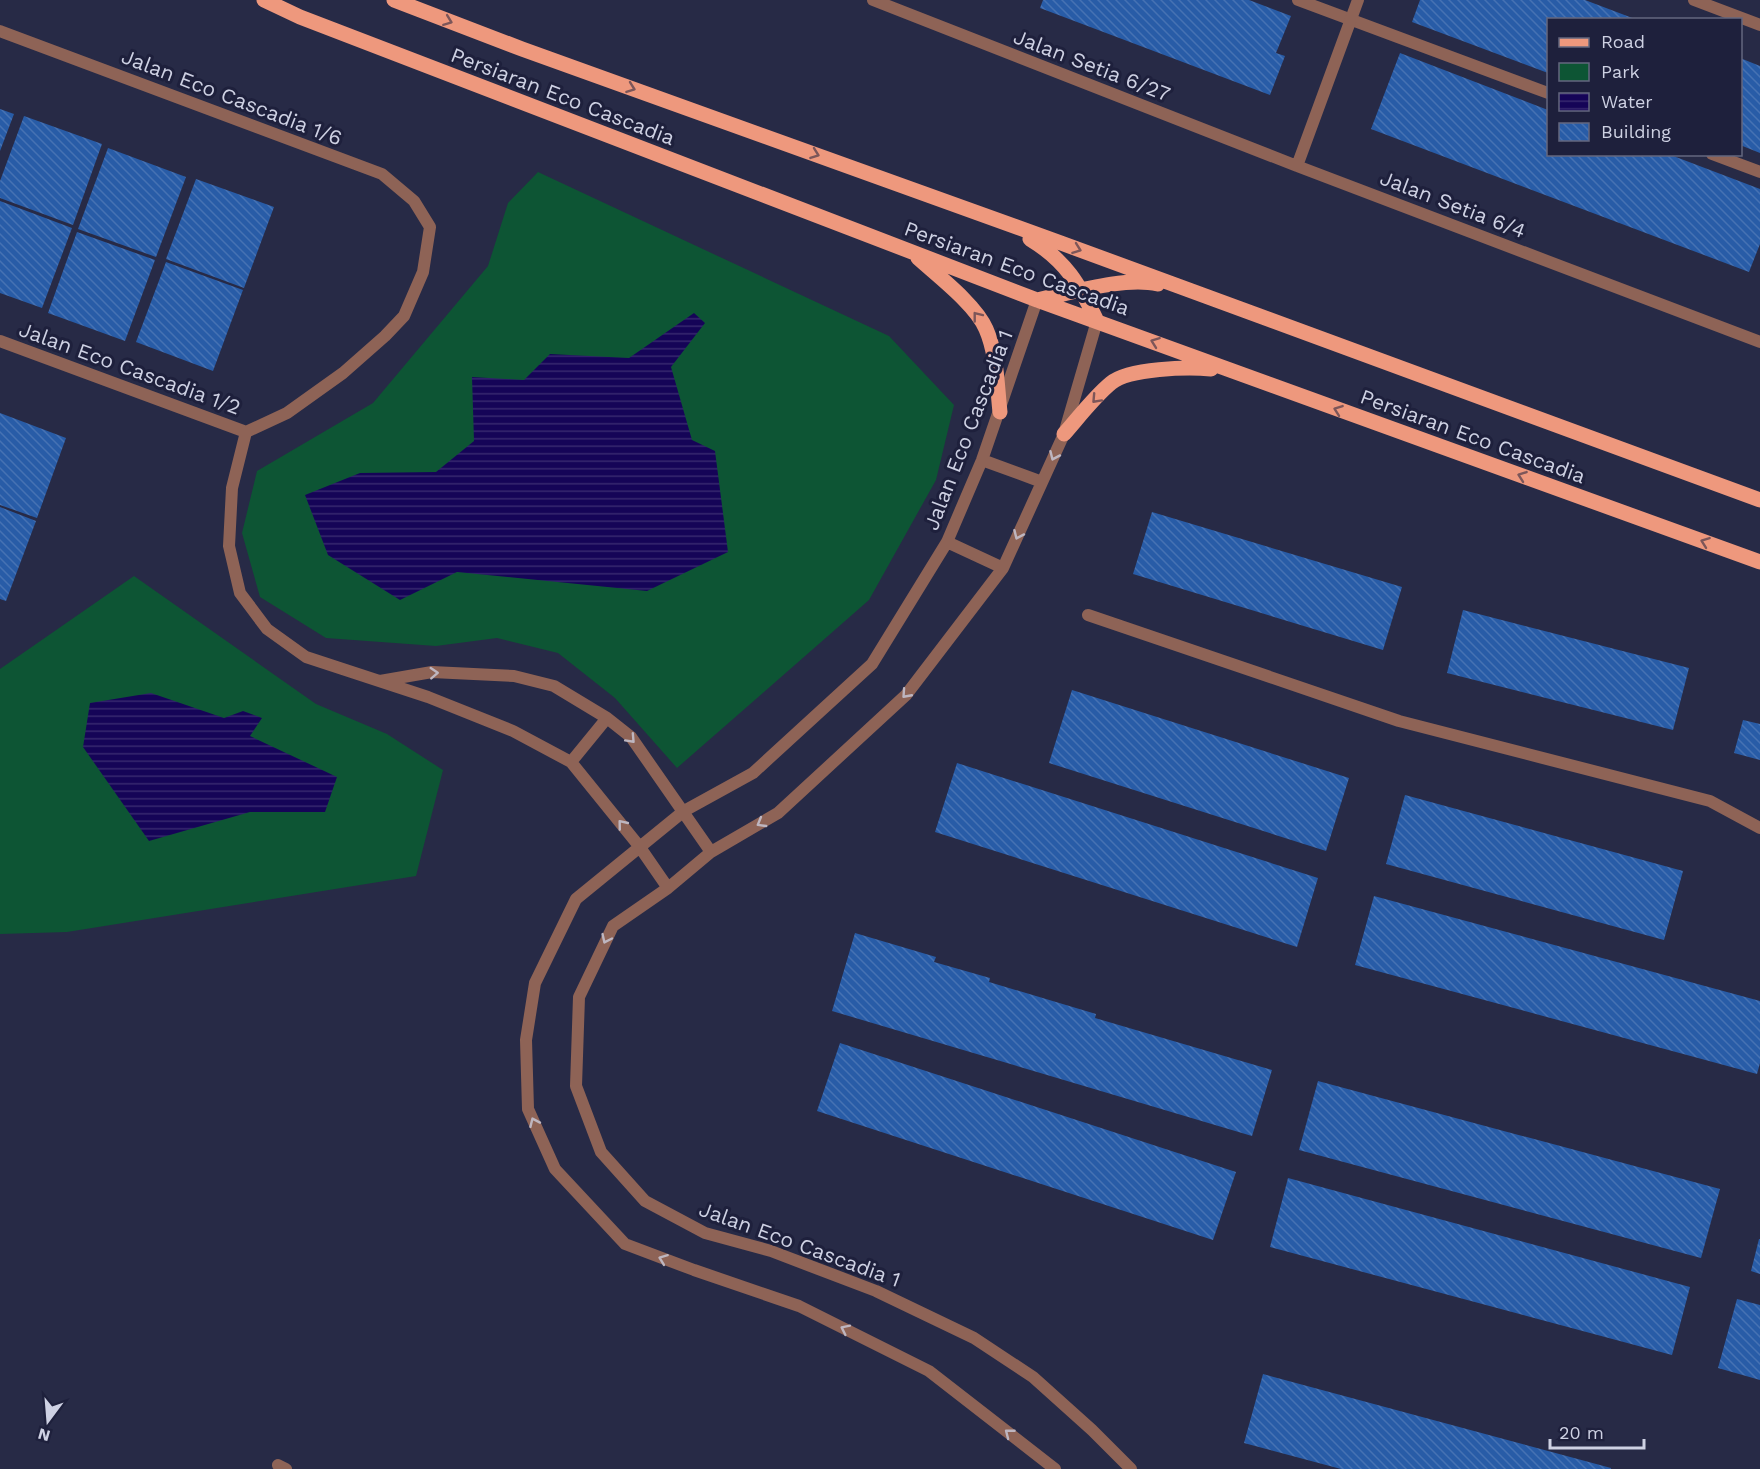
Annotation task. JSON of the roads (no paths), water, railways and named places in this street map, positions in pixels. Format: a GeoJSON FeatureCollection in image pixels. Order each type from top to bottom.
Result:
{"type":"FeatureCollection","features":[{"type":"Feature","properties":{"kind":"main road","name":"Persiaran Eco Cascadia"},"geometry":{"type":"LineString","coordinates":[[264,0],[300,17],[1037,300],[1760,562]]}},
{"type":"Feature","properties":{"kind":"main road","name":"Persiaran Eco Cascadia"},"geometry":{"type":"LineString","coordinates":[[394,0],[533,53],[1005,222],[1760,500]]}},
{"type":"Feature","properties":{"kind":"main road"},"geometry":{"type":"LineString","coordinates":[[1005,222],[1050,251],[1073,276],[1097,321]]}},
{"type":"Feature","properties":{"kind":"main road"},"geometry":{"type":"LineString","coordinates":[[910,251],[951,288],[986,328],[995,364],[1000,412]]}},
{"type":"Feature","properties":{"kind":"main road"},"geometry":{"type":"LineString","coordinates":[[1037,300],[1111,285],[1150,282],[1203,295]]}},
{"type":"Feature","properties":{"kind":"main road"},"geometry":{"type":"LineString","coordinates":[[1064,434],[1113,381],[1141,372],[1191,367],[1229,370]]}},
{"type":"Feature","properties":{"kind":"street","name":"Jalan Setia 6/27"},"geometry":{"type":"LineString","coordinates":[[873,0],[1297,166]]}},
{"type":"Feature","properties":{"kind":"street"},"geometry":{"type":"LineString","coordinates":[[1298,0],[1547,93]]}},
{"type":"Feature","properties":{"kind":"street"},"geometry":{"type":"LineString","coordinates":[[1297,166],[1358,0]]}},
{"type":"Feature","properties":{"kind":"street"},"geometry":{"type":"LineString","coordinates":[[1694,0],[1742,18]]}},
{"type":"Feature","properties":{"kind":"street"},"geometry":{"type":"LineString","coordinates":[[1742,18],[1760,25]]}},
{"type":"Feature","properties":{"kind":"street","name":"Jalan Eco Cascadia 1/6"},"geometry":{"type":"LineString","coordinates":[[0,31],[382,174],[414,201],[430,227],[423,272],[404,315],[385,336],[333,380],[287,413],[246,432]]}},
{"type":"Feature","properties":{"kind":"street"},"geometry":{"type":"LineString","coordinates":[[1717,156],[1760,172]]}},
{"type":"Feature","properties":{"kind":"street","name":"Jalan Setia 6/4"},"geometry":{"type":"LineString","coordinates":[[1297,166],[1760,342]]}},
{"type":"Feature","properties":{"kind":"street","name":"Jalan Eco Cascadia 1"},"geometry":{"type":"LineString","coordinates":[[1037,300],[1000,412],[947,542],[873,664],[753,773],[684,811],[576,899],[535,983],[526,1040],[528,1109],[555,1169],[625,1244],[799,1306],[930,1371],[1055,1469]]}},
{"type":"Feature","properties":{"kind":"street","name":"Jalan Eco Cascadia 1"},"geometry":{"type":"LineString","coordinates":[[1097,321],[1064,434],[1003,568],[906,695],[778,813],[711,852],[668,888],[613,926],[579,997],[576,1086],[601,1152],[645,1201],[705,1233],[771,1251],[876,1291],[974,1338],[1033,1377],[1131,1469]]}},
{"type":"Feature","properties":{"kind":"street","name":"Jalan Eco Cascadia 1/2"},"geometry":{"type":"LineString","coordinates":[[0,341],[246,432]]}},
{"type":"Feature","properties":{"kind":"street"},"geometry":{"type":"LineString","coordinates":[[246,432],[232,488],[229,546],[240,593],[267,629],[306,657],[376,682],[428,697],[513,731],[572,762],[639,846],[668,888]]}},
{"type":"Feature","properties":{"kind":"street"},"geometry":{"type":"LineString","coordinates":[[982,460],[1042,482]]}},
{"type":"Feature","properties":{"kind":"street"},"geometry":{"type":"LineString","coordinates":[[947,542],[1003,568]]}},
{"type":"Feature","properties":{"kind":"street"},"geometry":{"type":"LineString","coordinates":[[1088,615],[1399,721],[1710,801],[1760,828]]}},
{"type":"Feature","properties":{"kind":"street"},"geometry":{"type":"LineString","coordinates":[[376,682],[432,672],[514,676],[554,686],[607,718],[631,737],[711,852]]}},
{"type":"Feature","properties":{"kind":"street"},"geometry":{"type":"LineString","coordinates":[[572,762],[607,718]]}},
{"type":"Feature","properties":{"kind":"water"},"geometry":{"type":"Polygon","coordinates":[[[694,313],[705,323],[671,367],[692,440],[715,451],[728,552],[647,591],[457,572],[400,600],[328,555],[305,495],[360,473],[436,472],[474,441],[472,377],[524,380],[550,354],[629,358],[694,313]]]}},
{"type":"Feature","properties":{"kind":"water"},"geometry":{"type":"Polygon","coordinates":[[[151,693],[224,718],[243,711],[262,718],[250,736],[337,777],[325,812],[250,812],[149,841],[83,747],[90,703],[151,693]]]}}]}
